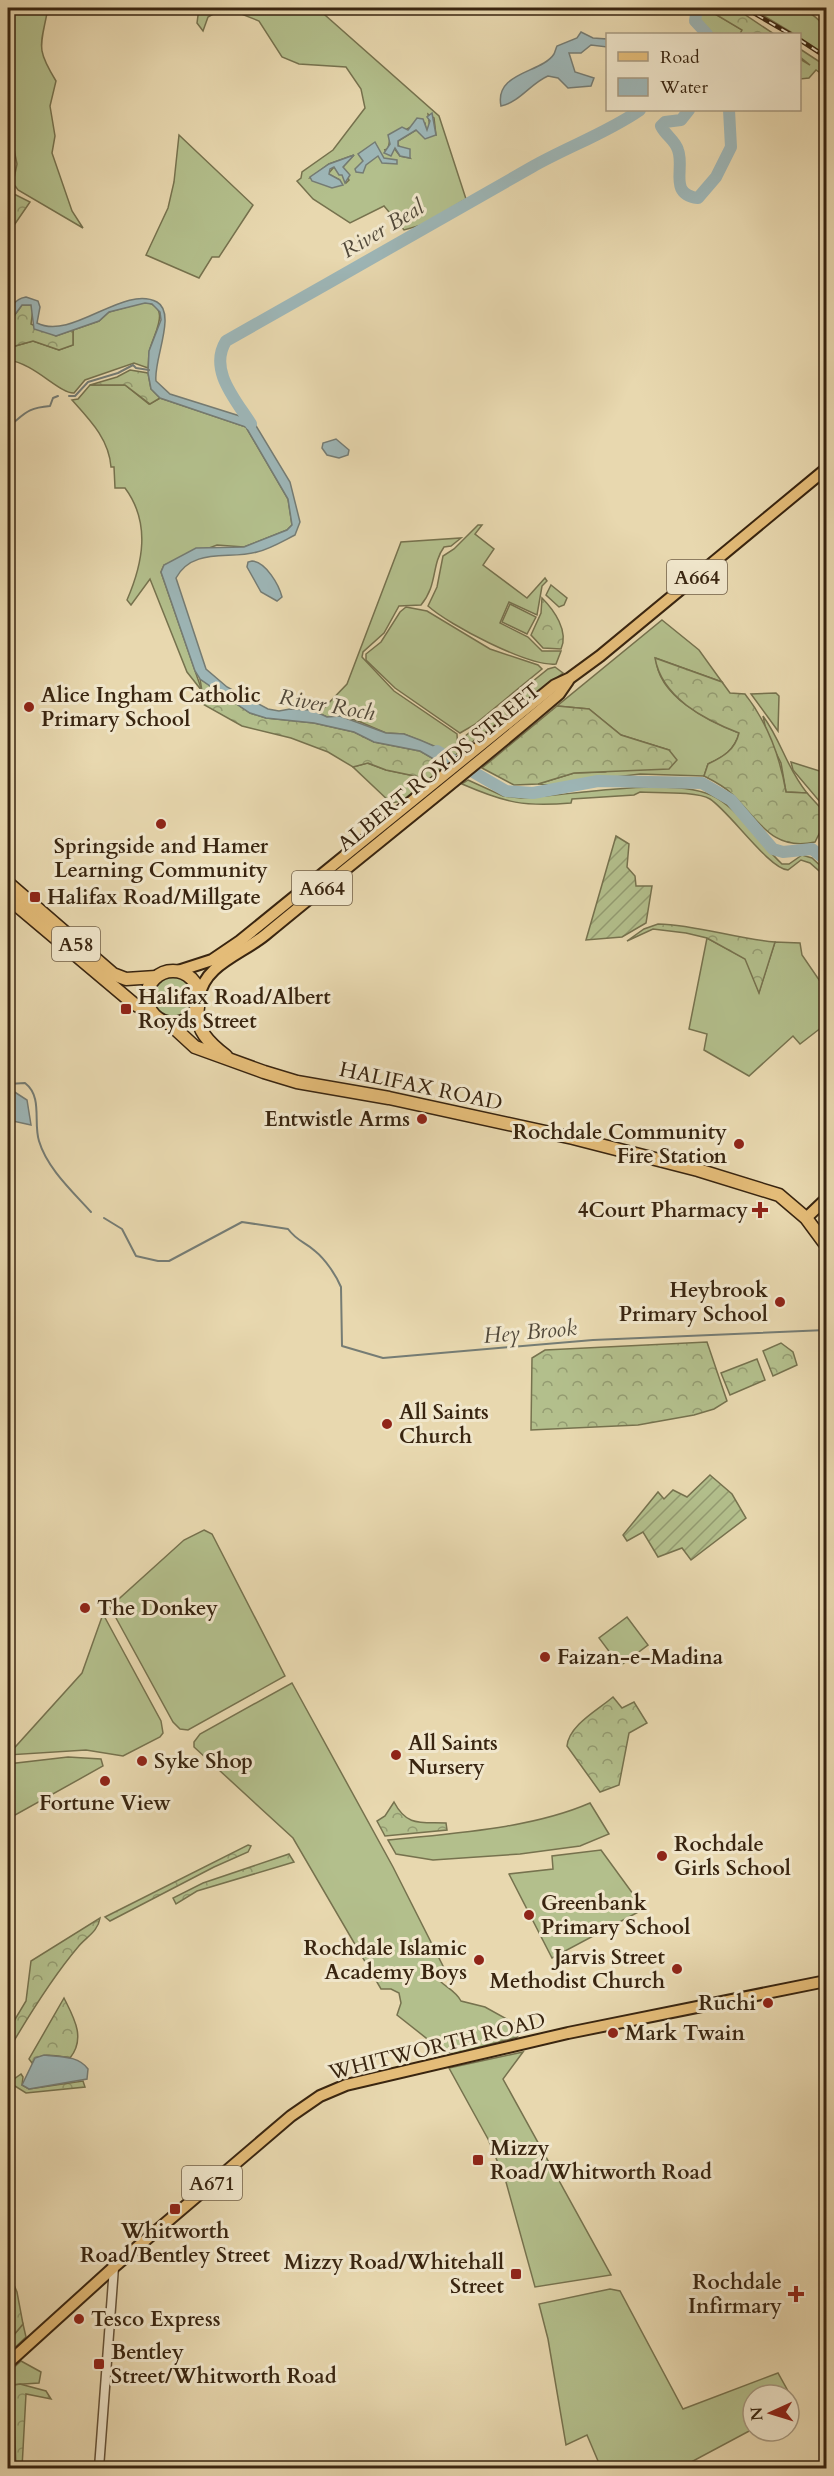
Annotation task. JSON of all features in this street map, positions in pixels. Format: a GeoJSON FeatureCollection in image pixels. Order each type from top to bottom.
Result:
{"type":"FeatureCollection","features":[{"type":"Feature","properties":{"kind":"highway","name":"A58"},"geometry":{"type":"LineString","coordinates":[[8,883],[112,974],[126,979],[156,977],[170,971],[178,971],[194,981],[198,1002]]}},
{"type":"Feature","properties":{"kind":"highway","name":"A58"},"geometry":{"type":"LineString","coordinates":[[8,898],[134,1004],[150,1012],[160,1021],[170,1024]]}},
{"type":"Feature","properties":{"kind":"highway"},"geometry":{"type":"LineString","coordinates":[[150,1012],[147,991],[156,977]]}},
{"type":"Feature","properties":{"kind":"highway"},"geometry":{"type":"LineString","coordinates":[[170,1024],[188,1019],[198,1002]]}},
{"type":"Feature","properties":{"kind":"highway","name":"HALIFAX ROAD"},"geometry":{"type":"LineString","coordinates":[[198,1002],[199,1024],[204,1036],[231,1061]]}},
{"type":"Feature","properties":{"kind":"highway","name":"HALIFAX ROAD"},"geometry":{"type":"LineString","coordinates":[[170,1024],[195,1047],[297,1082],[439,1108],[698,1170],[779,1196],[806,1218]]}},
{"type":"Feature","properties":{"kind":"highway","name":"A58"},"geometry":{"type":"LineString","coordinates":[[806,1218],[826,1245]]}},
{"type":"Feature","properties":{"kind":"main road","name":"ALBERT ROYDS STREET"},"geometry":{"type":"LineString","coordinates":[[178,971],[212,960],[234,946],[555,685],[570,678],[826,469]]}},
{"type":"Feature","properties":{"kind":"main road","name":"ALBERT ROYDS STREET"},"geometry":{"type":"LineString","coordinates":[[198,1002],[203,981],[208,974],[252,945],[455,782],[559,693],[570,678]]}},
{"type":"Feature","properties":{"kind":"main road"},"geometry":{"type":"LineString","coordinates":[[806,1218],[826,1199]]}},
{"type":"Feature","properties":{"kind":"main road","name":"WHITWORTH ROAD"},"geometry":{"type":"LineString","coordinates":[[8,2363],[114,2267],[291,2116],[320,2096],[346,2085],[568,2033],[826,1981]]}},
{"type":"Feature","properties":{"kind":"street"},"geometry":{"type":"LineString","coordinates":[[99,2469],[114,2267]]}},
{"type":"Feature","properties":{"kind":"green space"},"geometry":{"type":"Polygon","coordinates":[[[8,8],[48,8],[42,39],[42,53],[56,81],[50,106],[55,136],[52,153],[72,211],[83,228],[18,190],[13,183],[17,164],[8,120],[8,8]]]}},
{"type":"Feature","properties":{"kind":"green space"},"geometry":{"type":"Polygon","coordinates":[[[199,8],[224,8],[208,17],[203,31],[197,23],[199,8]]]}},
{"type":"Feature","properties":{"kind":"green space"},"geometry":{"type":"Polygon","coordinates":[[[226,8],[317,8],[439,116],[466,199],[425,224],[404,230],[384,206],[350,223],[313,199],[297,181],[301,178],[302,172],[333,150],[365,108],[361,89],[346,67],[299,64],[282,57],[259,21],[226,8]],[[428,114],[430,128],[426,129],[425,123],[414,125],[390,139],[388,149],[384,150],[394,148],[400,156],[410,158],[398,145],[398,141],[416,130],[436,135],[434,118],[428,114]],[[354,155],[329,164],[310,178],[340,180],[328,174],[334,167],[342,174],[346,183],[349,180],[343,167],[354,155]]]}},
{"type":"Feature","properties":{"kind":"green space"},"geometry":{"type":"Polygon","coordinates":[[[699,8],[705,8],[743,30],[741,33],[712,33],[698,20],[699,8]]]}},
{"type":"Feature","properties":{"kind":"green space"},"geometry":{"type":"Polygon","coordinates":[[[705,8],[735,8],[772,33],[740,33],[742,30],[705,8]]]}},
{"type":"Feature","properties":{"kind":"green space"},"geometry":{"type":"Polygon","coordinates":[[[751,8],[794,8],[813,15],[826,31],[826,55],[801,39],[801,33],[792,33],[751,8]]]}},
{"type":"Feature","properties":{"kind":"green space"},"geometry":{"type":"Polygon","coordinates":[[[801,50],[826,66],[826,77],[816,70],[809,78],[801,79],[801,60],[810,65],[801,58],[801,50]]]}},
{"type":"Feature","properties":{"kind":"green space"},"geometry":{"type":"Polygon","coordinates":[[[179,135],[253,205],[219,257],[212,257],[199,278],[146,255],[168,208],[174,182],[179,135]]]}},
{"type":"Feature","properties":{"kind":"green space"},"geometry":{"type":"Polygon","coordinates":[[[14,194],[30,202],[8,234],[8,196],[14,194]]]}},
{"type":"Feature","properties":{"kind":"green space"},"geometry":{"type":"Polygon","coordinates":[[[145,302],[158,309],[160,315],[149,351],[148,368],[134,363],[85,380],[74,393],[61,389],[18,362],[8,360],[8,348],[33,341],[59,350],[73,345],[73,330],[99,321],[109,312],[145,302]]]}},
{"type":"Feature","properties":{"kind":"green space"},"geometry":{"type":"Polygon","coordinates":[[[22,305],[31,305],[33,309],[31,324],[56,336],[73,330],[73,345],[59,350],[33,341],[8,348],[8,324],[22,305]]]}},
{"type":"Feature","properties":{"kind":"green space"},"geometry":{"type":"Polygon","coordinates":[[[130,370],[148,373],[151,389],[160,398],[150,404],[125,385],[90,385],[117,377],[130,370]]]}},
{"type":"Feature","properties":{"kind":"green space"},"geometry":{"type":"Polygon","coordinates":[[[90,385],[125,385],[149,404],[160,398],[246,427],[288,499],[292,525],[287,530],[244,547],[217,545],[164,565],[161,572],[202,691],[187,672],[150,579],[131,605],[127,600],[140,558],[142,543],[139,515],[125,488],[115,488],[114,467],[111,467],[103,439],[72,400],[78,399],[90,385]]]}},
{"type":"Feature","properties":{"kind":"green space"},"geometry":{"type":"Polygon","coordinates":[[[478,525],[482,525],[475,534],[494,549],[483,565],[527,598],[545,578],[547,581],[542,586],[537,615],[509,602],[500,623],[528,637],[542,651],[561,651],[556,664],[528,659],[509,652],[453,624],[428,606],[437,587],[443,556],[454,549],[478,525]]]}},
{"type":"Feature","properties":{"kind":"green space"},"geometry":{"type":"Polygon","coordinates":[[[461,538],[451,546],[444,547],[437,561],[430,590],[421,605],[399,606],[384,633],[363,652],[362,657],[394,691],[457,734],[458,753],[455,755],[404,734],[386,733],[358,721],[340,716],[327,717],[312,710],[322,710],[347,684],[401,542],[461,538]]]}},
{"type":"Feature","properties":{"kind":"green space"},"geometry":{"type":"Polygon","coordinates":[[[551,585],[567,598],[564,605],[559,607],[546,595],[551,585]]]}},
{"type":"Feature","properties":{"kind":"green space"},"geometry":{"type":"Polygon","coordinates":[[[542,598],[551,608],[562,628],[561,649],[543,648],[531,635],[541,613],[542,598]]]}},
{"type":"Feature","properties":{"kind":"green space"},"geometry":{"type":"Polygon","coordinates":[[[510,604],[536,617],[527,634],[502,622],[510,604]]]}},
{"type":"Feature","properties":{"kind":"green space"},"geometry":{"type":"Polygon","coordinates":[[[406,607],[427,611],[490,649],[538,665],[542,669],[474,725],[460,733],[395,688],[366,660],[366,654],[381,642],[400,612],[406,607]]]}},
{"type":"Feature","properties":{"kind":"green space"},"geometry":{"type":"Polygon","coordinates":[[[662,620],[699,650],[722,682],[656,658],[665,684],[686,705],[699,714],[739,733],[735,744],[723,756],[708,764],[704,776],[640,774],[552,785],[538,784],[574,773],[605,772],[669,750],[621,735],[589,709],[557,706],[662,620]]]}},
{"type":"Feature","properties":{"kind":"green space"},"geometry":{"type":"Polygon","coordinates":[[[655,658],[722,682],[730,693],[745,694],[772,740],[786,792],[807,793],[826,814],[826,820],[815,842],[800,844],[777,838],[758,823],[729,791],[704,776],[708,764],[728,752],[735,744],[739,733],[699,714],[675,696],[659,672],[655,658]]]}},
{"type":"Feature","properties":{"kind":"green space"},"geometry":{"type":"Polygon","coordinates":[[[555,667],[563,673],[459,752],[458,746],[464,737],[548,669],[555,667]]]}},
{"type":"Feature","properties":{"kind":"green space"},"geometry":{"type":"Polygon","coordinates":[[[200,679],[250,713],[266,718],[314,723],[354,732],[374,742],[420,751],[444,765],[429,779],[386,770],[368,763],[353,767],[328,752],[291,738],[242,726],[199,702],[202,691],[200,679]]]}},
{"type":"Feature","properties":{"kind":"green space"},"geometry":{"type":"Polygon","coordinates":[[[776,693],[779,696],[778,731],[751,694],[776,693]]]}},
{"type":"Feature","properties":{"kind":"green space"},"geometry":{"type":"Polygon","coordinates":[[[557,706],[589,709],[621,735],[669,750],[677,760],[669,769],[574,773],[538,784],[514,785],[482,768],[557,706]]]}},
{"type":"Feature","properties":{"kind":"green space"},"geometry":{"type":"Polygon","coordinates":[[[763,716],[794,774],[807,793],[786,792],[781,763],[767,735],[763,716]]]}},
{"type":"Feature","properties":{"kind":"green space"},"geometry":{"type":"Polygon","coordinates":[[[791,762],[826,773],[826,809],[793,770],[791,762]]]}},
{"type":"Feature","properties":{"kind":"green space"},"geometry":{"type":"Polygon","coordinates":[[[367,763],[386,770],[429,779],[402,801],[391,803],[353,767],[367,763]]]}},
{"type":"Feature","properties":{"kind":"green space"},"geometry":{"type":"Polygon","coordinates":[[[468,780],[503,796],[521,798],[622,788],[677,788],[699,791],[717,798],[735,812],[782,864],[789,864],[802,855],[812,858],[826,871],[826,877],[810,863],[801,860],[788,870],[780,867],[760,851],[718,806],[704,796],[640,792],[634,795],[572,799],[571,803],[527,804],[491,796],[462,784],[468,780]]]}},
{"type":"Feature","properties":{"kind":"green space"},"geometry":{"type":"Polygon","coordinates":[[[616,836],[629,844],[627,867],[635,876],[636,886],[652,886],[646,923],[622,937],[586,940],[616,836]]]}},
{"type":"Feature","properties":{"kind":"green space"},"geometry":{"type":"Polygon","coordinates":[[[658,924],[775,942],[759,993],[745,959],[707,938],[653,929],[627,941],[644,929],[658,924]]]}},
{"type":"Feature","properties":{"kind":"green space"},"geometry":{"type":"Polygon","coordinates":[[[707,938],[746,959],[759,992],[775,942],[800,943],[802,955],[826,990],[826,1024],[800,1044],[793,1036],[749,1076],[704,1050],[707,1034],[689,1029],[707,938]]]}},
{"type":"Feature","properties":{"kind":"green space"},"geometry":{"type":"Polygon","coordinates":[[[172,976],[180,977],[187,982],[192,989],[192,1005],[187,1012],[180,1017],[172,1018],[164,1017],[157,1012],[152,1005],[151,997],[152,989],[157,982],[164,977],[172,976]]]}},
{"type":"Feature","properties":{"kind":"green space"},"geometry":{"type":"Polygon","coordinates":[[[707,1342],[727,1401],[714,1409],[638,1425],[531,1430],[532,1358],[545,1350],[707,1342]]]}},
{"type":"Feature","properties":{"kind":"green space"},"geometry":{"type":"Polygon","coordinates":[[[781,1343],[793,1352],[797,1365],[773,1376],[763,1351],[781,1343]]]}},
{"type":"Feature","properties":{"kind":"green space"},"geometry":{"type":"Polygon","coordinates":[[[757,1359],[765,1380],[730,1395],[721,1373],[757,1359]]]}},
{"type":"Feature","properties":{"kind":"green space"},"geometry":{"type":"Polygon","coordinates":[[[710,1475],[732,1494],[746,1518],[691,1560],[682,1548],[658,1557],[643,1532],[627,1541],[623,1535],[658,1492],[664,1499],[673,1490],[687,1497],[710,1475]]]}},
{"type":"Feature","properties":{"kind":"green space"},"geometry":{"type":"Polygon","coordinates":[[[204,1530],[212,1534],[285,1676],[188,1730],[180,1729],[173,1722],[110,1607],[184,1540],[204,1530]]]}},
{"type":"Feature","properties":{"kind":"green space"},"geometry":{"type":"Polygon","coordinates":[[[103,1614],[161,1721],[163,1733],[160,1737],[123,1756],[86,1750],[8,1755],[82,1673],[103,1614]]]}},
{"type":"Feature","properties":{"kind":"green space"},"geometry":{"type":"Polygon","coordinates":[[[627,1617],[648,1645],[620,1666],[599,1638],[627,1617]]]}},
{"type":"Feature","properties":{"kind":"green space"},"geometry":{"type":"Polygon","coordinates":[[[292,1683],[393,1867],[444,1968],[434,1973],[437,1978],[461,2001],[485,2007],[519,2026],[523,2029],[517,2037],[454,2054],[440,2049],[397,2015],[401,2003],[399,1993],[391,1989],[381,1989],[293,1838],[194,1747],[194,1742],[200,1734],[292,1683]]]}},
{"type":"Feature","properties":{"kind":"green space"},"geometry":{"type":"Polygon","coordinates":[[[613,1697],[622,1708],[634,1702],[647,1723],[629,1733],[619,1785],[600,1792],[567,1746],[569,1738],[578,1725],[613,1697]]]}},
{"type":"Feature","properties":{"kind":"green space"},"geometry":{"type":"Polygon","coordinates":[[[68,1757],[101,1759],[103,1766],[8,1819],[8,1764],[68,1757]]]}},
{"type":"Feature","properties":{"kind":"green space"},"geometry":{"type":"Polygon","coordinates":[[[394,1802],[404,1816],[422,1823],[446,1823],[447,1830],[385,1836],[377,1821],[385,1816],[394,1802]]]}},
{"type":"Feature","properties":{"kind":"green space"},"geometry":{"type":"Polygon","coordinates":[[[590,1803],[609,1834],[580,1846],[520,1854],[433,1860],[396,1854],[388,1840],[491,1829],[542,1819],[590,1803]]]}},
{"type":"Feature","properties":{"kind":"green space"},"geometry":{"type":"Polygon","coordinates":[[[248,1845],[251,1846],[248,1852],[110,1921],[105,1917],[248,1845]]]}},
{"type":"Feature","properties":{"kind":"green space"},"geometry":{"type":"Polygon","coordinates":[[[601,1850],[644,1909],[552,1958],[509,1874],[553,1869],[552,1856],[601,1850]]]}},
{"type":"Feature","properties":{"kind":"green space"},"geometry":{"type":"Polygon","coordinates":[[[289,1854],[294,1862],[197,1891],[176,1904],[173,1898],[203,1883],[289,1854]]]}},
{"type":"Feature","properties":{"kind":"green space"},"geometry":{"type":"Polygon","coordinates":[[[100,1918],[94,1931],[68,1959],[50,1984],[8,2051],[8,2031],[26,2001],[31,1961],[100,1918]]]}},
{"type":"Feature","properties":{"kind":"green space"},"geometry":{"type":"Polygon","coordinates":[[[64,1998],[77,2028],[75,2050],[70,2058],[45,2056],[32,2063],[29,2059],[64,1998]]]}},
{"type":"Feature","properties":{"kind":"green space"},"geometry":{"type":"Polygon","coordinates":[[[523,2052],[503,2079],[611,2275],[535,2287],[506,2182],[488,2139],[449,2068],[523,2052]]]}},
{"type":"Feature","properties":{"kind":"green space"},"geometry":{"type":"Polygon","coordinates":[[[21,2074],[22,2085],[29,2089],[83,2081],[85,2087],[26,2093],[15,2086],[9,2094],[10,2082],[21,2074]]]}},
{"type":"Feature","properties":{"kind":"green space"},"geometry":{"type":"Polygon","coordinates":[[[8,2271],[17,2292],[23,2324],[8,2342],[8,2271]]]}},
{"type":"Feature","properties":{"kind":"green space"},"geometry":{"type":"Polygon","coordinates":[[[610,2289],[620,2291],[683,2409],[741,2387],[741,2435],[680,2468],[601,2468],[587,2435],[566,2445],[548,2339],[539,2304],[610,2289]]]}},
{"type":"Feature","properties":{"kind":"green space"},"geometry":{"type":"Polygon","coordinates":[[[23,2324],[26,2337],[8,2354],[8,2342],[23,2324]]]}},
{"type":"Feature","properties":{"kind":"green space"},"geometry":{"type":"Polygon","coordinates":[[[21,2361],[41,2372],[39,2383],[8,2385],[8,2373],[21,2361]]]}},
{"type":"Feature","properties":{"kind":"green space"},"geometry":{"type":"Polygon","coordinates":[[[778,2373],[784,2383],[752,2383],[778,2373]]]}},
{"type":"Feature","properties":{"kind":"green space"},"geometry":{"type":"Polygon","coordinates":[[[20,2384],[46,2391],[51,2399],[26,2394],[22,2468],[16,2468],[14,2411],[9,2386],[20,2384]]]}},
{"type":"Feature","properties":{"kind":"water"},"geometry":{"type":"Polygon","coordinates":[[[581,32],[593,38],[606,39],[606,47],[591,45],[581,53],[569,53],[575,72],[594,78],[591,86],[568,88],[558,78],[548,76],[514,101],[501,106],[501,95],[505,86],[520,74],[548,60],[554,54],[557,46],[577,38],[581,32]]]}},
{"type":"Feature","properties":{"kind":"water"},"geometry":{"type":"Polygon","coordinates":[[[432,113],[436,135],[425,139],[416,130],[398,141],[398,146],[410,149],[410,158],[400,156],[395,148],[391,156],[384,153],[390,144],[388,135],[402,127],[408,130],[417,118],[423,119],[427,130],[430,121],[427,117],[432,113]]]}},
{"type":"Feature","properties":{"kind":"water"},"geometry":{"type":"Polygon","coordinates":[[[375,142],[384,158],[397,160],[397,164],[382,163],[378,156],[366,165],[363,173],[356,172],[355,169],[363,161],[358,154],[375,142]]]}},
{"type":"Feature","properties":{"kind":"water"},"geometry":{"type":"Polygon","coordinates":[[[354,155],[343,167],[350,175],[345,183],[342,175],[339,175],[334,167],[330,169],[329,174],[340,180],[343,185],[332,188],[312,181],[310,177],[329,164],[354,155]]]}},
{"type":"Feature","properties":{"kind":"water"},"geometry":{"type":"Polygon","coordinates":[[[26,297],[38,301],[40,307],[37,323],[51,327],[82,320],[129,300],[144,298],[157,302],[163,308],[165,327],[156,381],[170,394],[243,417],[255,424],[290,482],[300,522],[295,535],[257,552],[202,558],[183,568],[176,578],[206,669],[227,687],[268,709],[312,710],[327,717],[340,716],[386,733],[404,734],[455,755],[444,765],[420,751],[374,742],[354,732],[314,723],[266,718],[250,713],[200,679],[195,671],[161,572],[164,565],[196,548],[244,547],[287,530],[292,525],[288,499],[246,427],[160,398],[151,389],[148,373],[149,351],[161,320],[160,312],[152,304],[145,303],[109,312],[99,321],[56,336],[34,329],[31,305],[22,305],[8,324],[14,303],[26,297]]]}},
{"type":"Feature","properties":{"kind":"water"},"geometry":{"type":"Polygon","coordinates":[[[336,439],[349,450],[348,455],[339,458],[327,455],[322,448],[323,443],[336,439]]]}},
{"type":"Feature","properties":{"kind":"water"},"geometry":{"type":"Polygon","coordinates":[[[252,561],[262,565],[275,581],[282,597],[277,601],[261,592],[247,567],[248,562],[252,561]]]}},
{"type":"Feature","properties":{"kind":"water"},"geometry":{"type":"Polygon","coordinates":[[[13,1091],[27,1100],[31,1125],[8,1120],[8,1095],[13,1091]]]}},
{"type":"Feature","properties":{"kind":"water"},"geometry":{"type":"Polygon","coordinates":[[[44,2055],[79,2061],[88,2069],[87,2079],[29,2089],[22,2085],[35,2058],[44,2055]]]}},
{"type":"Feature","properties":{"kind":"waterway","name":"River Beal"},"geometry":{"type":"LineString","coordinates":[[697,8],[695,21],[706,33]]}},
{"type":"Feature","properties":{"kind":"waterway","name":"River Beal"},"geometry":{"type":"LineString","coordinates":[[251,424],[232,395],[222,374],[221,352],[226,341],[532,167],[614,126],[638,111]]}},
{"type":"Feature","properties":{"kind":"waterway","name":"River Beal"},"geometry":{"type":"LineString","coordinates":[[688,111],[681,120],[665,122],[661,126],[678,150],[680,186],[689,196],[698,198],[716,177],[731,147],[729,111]]}},
{"type":"Feature","properties":{"kind":"waterway"},"geometry":{"type":"LineString","coordinates":[[69,396],[75,396],[88,382],[118,373],[133,365],[136,368],[149,370]]}},
{"type":"Feature","properties":{"kind":"waterway"},"geometry":{"type":"LineString","coordinates":[[8,427],[31,410],[50,406],[53,398],[58,396]]}},
{"type":"Feature","properties":{"kind":"waterway","name":"River Roch"},"geometry":{"type":"LineString","coordinates":[[437,751],[506,791],[533,793],[598,781],[702,783],[731,800],[773,849],[783,852],[812,849],[826,860]]}},
{"type":"Feature","properties":{"kind":"waterway"},"geometry":{"type":"LineString","coordinates":[[8,1084],[25,1083],[31,1089],[36,1102],[37,1134],[43,1151],[61,1179],[91,1212]]}},
{"type":"Feature","properties":{"kind":"waterway","name":"Hey Brook"},"geometry":{"type":"LineString","coordinates":[[104,1218],[122,1229],[136,1256],[158,1261],[169,1261],[242,1222],[288,1229],[323,1258],[339,1282],[342,1346],[383,1358],[593,1340],[826,1330]]}},
{"type":"Feature","properties":{"kind":"railway"},"geometry":{"type":"LineString","coordinates":[[745,8],[788,33]]}},
{"type":"Feature","properties":{"kind":"railway"},"geometry":{"type":"LineString","coordinates":[[801,41],[826,57]]}},
{"type":"Feature","properties":{"kind":"place","name":"Alice Ingham Catholic Primary School"},"geometry":{"type":"Point","coordinates":[29,707]}},
{"type":"Feature","properties":{"kind":"place","name":"Springside and Hamer Learning Community"},"geometry":{"type":"Point","coordinates":[161,824]}},
{"type":"Feature","properties":{"kind":"place","name":"Halifax Road/Millgate"},"geometry":{"type":"Point","coordinates":[35,897]}},
{"type":"Feature","properties":{"kind":"place","name":"Halifax Road/Albert Royds Street"},"geometry":{"type":"Point","coordinates":[126,1009]}},
{"type":"Feature","properties":{"kind":"place","name":"Entwistle Arms"},"geometry":{"type":"Point","coordinates":[422,1119]}},
{"type":"Feature","properties":{"kind":"place","name":"Rochdale Community Fire Station"},"geometry":{"type":"Point","coordinates":[739,1144]}},
{"type":"Feature","properties":{"kind":"place","name":"4Court Pharmacy"},"geometry":{"type":"Point","coordinates":[760,1210]}},
{"type":"Feature","properties":{"kind":"place","name":"Heybrook Primary School"},"geometry":{"type":"Point","coordinates":[780,1302]}},
{"type":"Feature","properties":{"kind":"place","name":"All Saints Church"},"geometry":{"type":"Point","coordinates":[387,1424]}},
{"type":"Feature","properties":{"kind":"place","name":"The Donkey"},"geometry":{"type":"Point","coordinates":[85,1608]}},
{"type":"Feature","properties":{"kind":"place","name":"Faizan-e-Madina"},"geometry":{"type":"Point","coordinates":[545,1657]}},
{"type":"Feature","properties":{"kind":"place","name":"All Saints Nursery"},"geometry":{"type":"Point","coordinates":[396,1755]}},
{"type":"Feature","properties":{"kind":"place","name":"Syke Shop"},"geometry":{"type":"Point","coordinates":[142,1761]}},
{"type":"Feature","properties":{"kind":"place","name":"Fortune View"},"geometry":{"type":"Point","coordinates":[105,1781]}},
{"type":"Feature","properties":{"kind":"place","name":"Rochdale Girls School"},"geometry":{"type":"Point","coordinates":[662,1856]}},
{"type":"Feature","properties":{"kind":"place","name":"Greenbank Primary School"},"geometry":{"type":"Point","coordinates":[529,1915]}},
{"type":"Feature","properties":{"kind":"place","name":"Rochdale Islamic Academy Boys"},"geometry":{"type":"Point","coordinates":[479,1960]}},
{"type":"Feature","properties":{"kind":"place","name":"Jarvis Street Methodist Church"},"geometry":{"type":"Point","coordinates":[677,1969]}},
{"type":"Feature","properties":{"kind":"place","name":"Ruchi"},"geometry":{"type":"Point","coordinates":[768,2003]}},
{"type":"Feature","properties":{"kind":"place","name":"Mark Twain"},"geometry":{"type":"Point","coordinates":[613,2033]}},
{"type":"Feature","properties":{"kind":"place","name":"Mizzy Road/Whitworth Road"},"geometry":{"type":"Point","coordinates":[478,2160]}},
{"type":"Feature","properties":{"kind":"place","name":"Whitworth Road/Bentley Street"},"geometry":{"type":"Point","coordinates":[175,2209]}},
{"type":"Feature","properties":{"kind":"place","name":"Mizzy Road/Whitehall Street"},"geometry":{"type":"Point","coordinates":[516,2274]}},
{"type":"Feature","properties":{"kind":"place","name":"Rochdale Infirmary"},"geometry":{"type":"Point","coordinates":[796,2294]}},
{"type":"Feature","properties":{"kind":"place","name":"Tesco Express"},"geometry":{"type":"Point","coordinates":[79,2319]}},
{"type":"Feature","properties":{"kind":"place","name":"Bentley Street/Whitworth Road"},"geometry":{"type":"Point","coordinates":[99,2364]}}]}
